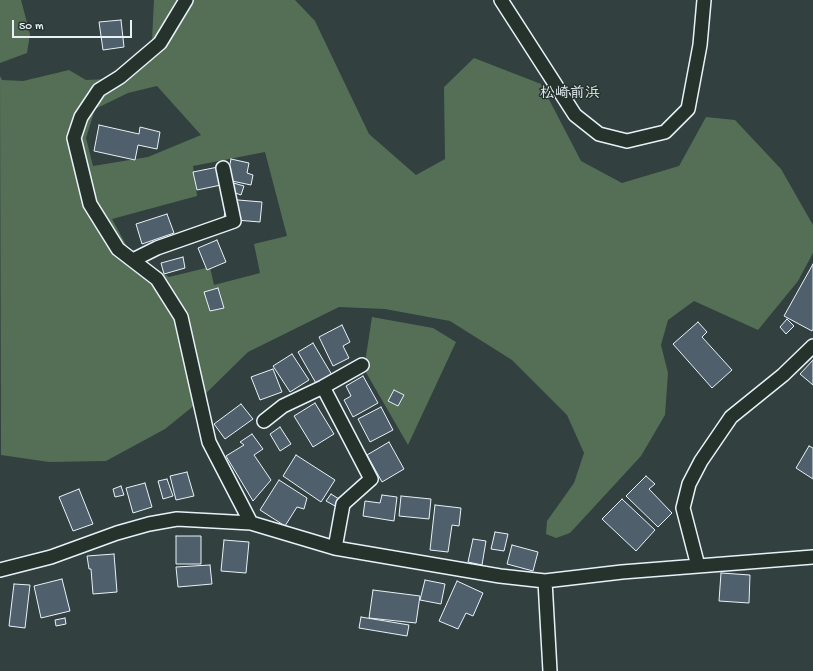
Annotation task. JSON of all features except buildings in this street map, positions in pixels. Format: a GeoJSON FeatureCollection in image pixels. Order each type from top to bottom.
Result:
{"type":"FeatureCollection","features":[{"type":"Feature","properties":{"kind":"street"},"geometry":{"type":"LineString","coordinates":[[186,0],[160,43],[120,77],[98,90],[81,117],[74,138],[90,204],[118,249],[157,279],[181,317],[209,442],[251,523]]}},
{"type":"Feature","properties":{"kind":"street"},"geometry":{"type":"LineString","coordinates":[[501,0],[575,115],[599,134],[627,141],[665,132],[688,109],[700,45],[704,0]]}},
{"type":"Feature","properties":{"kind":"street"},"geometry":{"type":"LineString","coordinates":[[133,260],[157,248],[234,221],[223,168]]}},
{"type":"Feature","properties":{"kind":"street"},"geometry":{"type":"LineString","coordinates":[[698,566],[683,508],[689,484],[701,461],[731,417],[783,376],[813,346]]}},
{"type":"Feature","properties":{"kind":"street"},"geometry":{"type":"LineString","coordinates":[[264,421],[283,406],[362,365]]}},
{"type":"Feature","properties":{"kind":"street"},"geometry":{"type":"LineString","coordinates":[[322,387],[371,479],[343,504],[335,548]]}},
{"type":"Feature","properties":{"kind":"street"},"geometry":{"type":"LineString","coordinates":[[0,570],[51,558],[117,532],[177,519],[251,523],[335,548],[500,576],[545,581],[622,572],[813,557]]}},
{"type":"Feature","properties":{"kind":"street"},"geometry":{"type":"LineString","coordinates":[[545,581],[550,666]]}},
{"type":"Feature","properties":{"kind":"green space"},"geometry":{"type":"Polygon","coordinates":[[[0,0],[21,0],[30,34],[27,53],[0,63],[0,0]]]}},
{"type":"Feature","properties":{"kind":"green space"},"geometry":{"type":"Polygon","coordinates":[[[154,0],[295,0],[315,21],[369,134],[416,175],[445,159],[444,87],[474,58],[541,84],[581,161],[622,183],[679,166],[706,117],[735,120],[781,169],[813,225],[813,253],[798,281],[758,330],[694,301],[668,320],[661,345],[668,373],[665,415],[641,456],[570,533],[556,538],[546,534],[547,521],[574,483],[584,453],[567,415],[512,360],[450,321],[385,309],[339,307],[248,352],[191,408],[165,429],[106,461],[49,462],[1,455],[0,76],[2,80],[23,81],[69,70],[86,80],[108,79],[152,40],[154,0]],[[157,86],[128,93],[95,109],[86,138],[93,166],[148,157],[201,135],[157,86]],[[265,152],[193,166],[197,196],[112,219],[130,252],[169,277],[210,267],[214,285],[260,273],[254,244],[287,236],[265,152]]]}},
{"type":"Feature","properties":{"kind":"green space"},"geometry":{"type":"Polygon","coordinates":[[[372,317],[433,328],[456,342],[408,445],[364,369],[372,317]]]}},
{"type":"Feature","properties":{"kind":"district","name":"松崎前浜"},"geometry":{"type":"Point","coordinates":[570,95]}}]}
